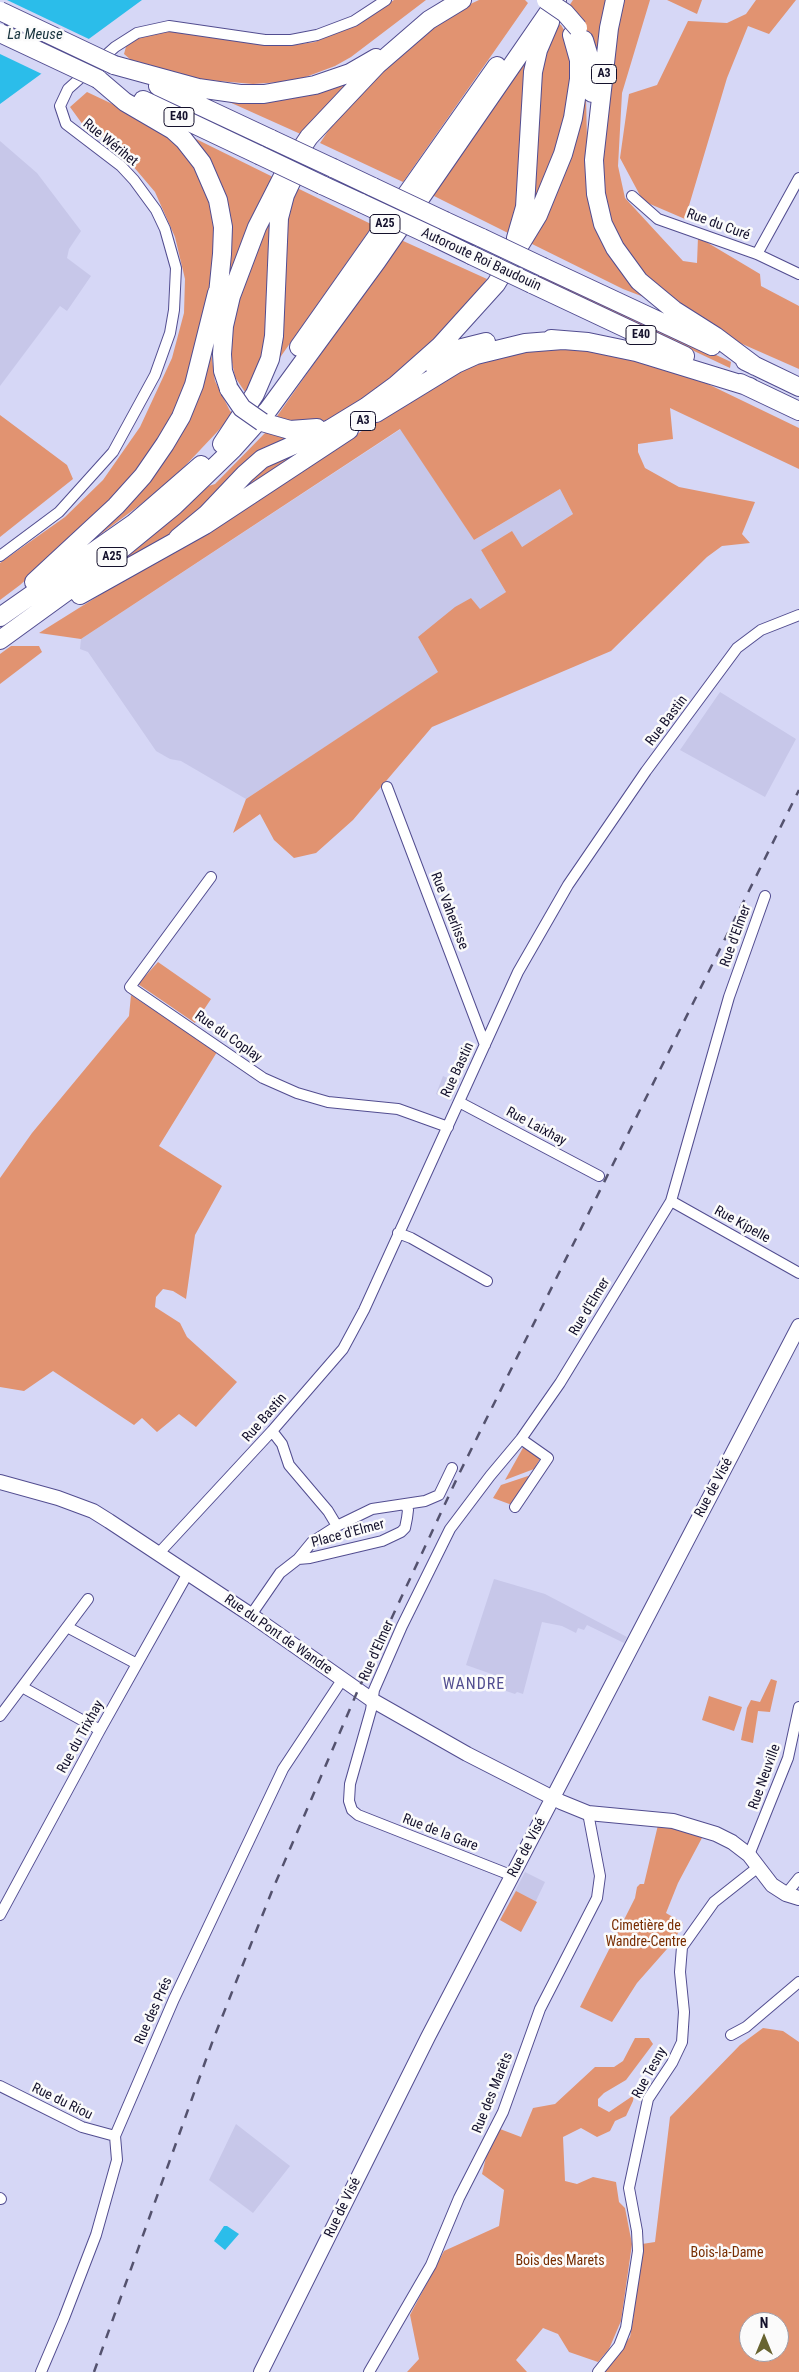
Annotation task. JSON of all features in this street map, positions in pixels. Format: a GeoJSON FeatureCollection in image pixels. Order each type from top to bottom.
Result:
{"type":"FeatureCollection","features":[{"type":"Feature","properties":{"kind":"highway"},"geometry":{"type":"LineString","coordinates":[[326,80],[373,52],[441,0]]}},
{"type":"Feature","properties":{"kind":"highway"},"geometry":{"type":"LineString","coordinates":[[227,384],[222,364],[224,326],[231,296],[242,261],[278,184],[309,137],[395,49],[429,20],[462,0]]}},
{"type":"Feature","properties":{"kind":"highway","name":"A3"},"geometry":{"type":"LineString","coordinates":[[595,148],[609,28],[615,0]]}},
{"type":"Feature","properties":{"kind":"highway","name":"A3"},"geometry":{"type":"LineString","coordinates":[[178,538],[207,514],[262,459],[330,429],[387,392],[440,346],[474,310],[496,284],[530,230],[544,201],[563,154],[573,118],[579,79],[579,60],[575,32],[570,18],[553,1],[532,72],[526,201],[522,224],[514,242],[474,310]]}},
{"type":"Feature","properties":{"kind":"highway","name":"A25"},"geometry":{"type":"LineString","coordinates":[[0,616],[139,520],[222,444],[260,402],[553,1]]}},
{"type":"Feature","properties":{"kind":"highway","name":"A25"},"geometry":{"type":"LineString","coordinates":[[0,640],[91,574],[174,506],[233,449],[268,410],[430,186],[553,1]]}},
{"type":"Feature","properties":{"kind":"highway","name":"Autoroute Roi Baudouin"},"geometry":{"type":"LineString","coordinates":[[0,12],[799,387]]}},
{"type":"Feature","properties":{"kind":"highway","name":"A3"},"geometry":{"type":"LineString","coordinates":[[575,32],[588,49],[591,63],[595,148],[594,181],[601,217],[608,236],[627,267],[661,300],[715,336],[755,366]]}},
{"type":"Feature","properties":{"kind":"highway","name":"Autoroute Roi Baudouin"},"geometry":{"type":"LineString","coordinates":[[0,33],[799,411]]}},
{"type":"Feature","properties":{"kind":"highway"},"geometry":{"type":"LineString","coordinates":[[114,65],[198,88],[240,94],[286,91],[326,80],[350,73],[395,49]]}},
{"type":"Feature","properties":{"kind":"highway","name":"A3"},"geometry":{"type":"LineString","coordinates":[[98,79],[125,102],[173,130],[184,140],[202,163],[212,181],[221,213],[223,240],[217,293],[215,337],[217,365],[227,384],[248,413],[262,422],[290,430],[312,429],[330,424],[357,412]]}},
{"type":"Feature","properties":{"kind":"highway"},"geometry":{"type":"LineString","coordinates":[[222,444],[255,394],[268,367],[274,336],[278,225],[282,202],[294,175],[333,111]]}},
{"type":"Feature","properties":{"kind":"highway","name":"A3"},"geometry":{"type":"LineString","coordinates":[[0,616],[116,506],[155,460],[174,431],[188,401],[200,365],[217,293]]}},
{"type":"Feature","properties":{"kind":"highway","name":"A3"},"geometry":{"type":"LineString","coordinates":[[408,374],[448,353],[477,344],[535,338],[588,342],[636,352],[750,387]]}},
{"type":"Feature","properties":{"kind":"highway","name":"A3"},"geometry":{"type":"LineString","coordinates":[[17,628],[66,603],[178,538],[205,525],[302,459],[456,364],[476,355],[510,346],[563,340]]}},
{"type":"Feature","properties":{"kind":"street","name":"Rue Wérihet"},"geometry":{"type":"LineString","coordinates":[[0,556],[59,512],[113,452],[155,375],[170,333],[174,310],[176,268],[165,229],[156,210],[121,166],[66,124],[60,106],[68,89],[115,47],[137,33],[176,26],[265,40],[291,40],[317,34],[354,21],[386,0]]}},
{"type":"Feature","properties":{"kind":"street"},"geometry":{"type":"LineString","coordinates":[[757,254],[799,178]]}},
{"type":"Feature","properties":{"kind":"street","name":"Rue du Curé"},"geometry":{"type":"LineString","coordinates":[[632,196],[658,219],[757,254],[799,274]]}},
{"type":"Feature","properties":{"kind":"street","name":"Rue Bastin"},"geometry":{"type":"LineString","coordinates":[[159,1554],[272,1431],[343,1349],[364,1310],[518,972],[568,885],[646,771],[737,648],[761,630],[799,615]]}},
{"type":"Feature","properties":{"kind":"street","name":"Rue Vaherlisse"},"geometry":{"type":"LineString","coordinates":[[386,787],[485,1044]]}},
{"type":"Feature","properties":{"kind":"street","name":"Rue du Coplay"},"geometry":{"type":"LineString","coordinates":[[211,877],[130,987],[272,1082],[297,1093],[328,1102],[398,1109],[448,1127]]}},
{"type":"Feature","properties":{"kind":"street","name":"Rue d'Elmer"},"geometry":{"type":"LineString","coordinates":[[358,1815],[352,1810],[349,1802],[350,1784],[372,1700],[402,1626],[450,1529],[521,1439],[560,1383],[671,1201],[729,997],[765,896]]}},
{"type":"Feature","properties":{"kind":"street","name":"Rue Laixhay"},"geometry":{"type":"LineString","coordinates":[[459,1102],[599,1176]]}},
{"type":"Feature","properties":{"kind":"street","name":"Rue Kipelle"},"geometry":{"type":"LineString","coordinates":[[671,1201],[799,1272]]}},
{"type":"Feature","properties":{"kind":"street"},"geometry":{"type":"LineString","coordinates":[[398,1233],[411,1238],[487,1281]]}},
{"type":"Feature","properties":{"kind":"street","name":"Rue de Visé"},"geometry":{"type":"LineString","coordinates":[[261,2372],[428,2037],[799,1326]]}},
{"type":"Feature","properties":{"kind":"street"},"geometry":{"type":"LineString","coordinates":[[272,1431],[282,1444],[289,1465],[328,1511],[336,1526]]}},
{"type":"Feature","properties":{"kind":"street"},"geometry":{"type":"LineString","coordinates":[[515,1507],[548,1458],[521,1439]]}},
{"type":"Feature","properties":{"kind":"street"},"geometry":{"type":"LineString","coordinates":[[405,1504],[425,1501],[439,1495],[452,1468]]}},
{"type":"Feature","properties":{"kind":"street","name":"Rue du Pont de Wandre"},"geometry":{"type":"LineString","coordinates":[[0,1482],[58,1498],[93,1512],[188,1573],[372,1700],[467,1754],[553,1798],[588,1813],[683,1823],[732,1842],[749,1855]]}},
{"type":"Feature","properties":{"kind":"street","name":"Place d'Elmer"},"geometry":{"type":"LineString","coordinates":[[250,1615],[280,1572],[298,1559],[312,1542],[336,1526],[372,1509],[405,1504],[408,1510],[405,1528],[401,1532],[382,1540],[310,1558],[298,1559]]}},
{"type":"Feature","properties":{"kind":"street","name":"Rue du Trixhay"},"geometry":{"type":"LineString","coordinates":[[0,1915],[3,1904],[188,1573]]}},
{"type":"Feature","properties":{"kind":"street"},"geometry":{"type":"LineString","coordinates":[[0,1716],[88,1599]]}},
{"type":"Feature","properties":{"kind":"street"},"geometry":{"type":"LineString","coordinates":[[67,1627],[137,1664]]}},
{"type":"Feature","properties":{"kind":"street","name":"Rue des Prés"},"geometry":{"type":"LineString","coordinates":[[40,2372],[64,2318],[96,2235],[117,2160],[115,2136],[174,2000],[283,1769],[342,1680]]}},
{"type":"Feature","properties":{"kind":"street"},"geometry":{"type":"LineString","coordinates":[[22,1687],[100,1730]]}},
{"type":"Feature","properties":{"kind":"street","name":"Rue Neuville"},"geometry":{"type":"LineString","coordinates":[[749,1855],[788,1758],[799,1707]]}},
{"type":"Feature","properties":{"kind":"street","name":"Rue des Marêts"},"geometry":{"type":"LineString","coordinates":[[370,2372],[431,2265],[459,2198],[503,2112],[540,2009],[597,1898],[600,1876],[588,1813]]}},
{"type":"Feature","properties":{"kind":"street","name":"Rue de la Gare"},"geometry":{"type":"LineString","coordinates":[[358,1815],[513,1876]]}},
{"type":"Feature","properties":{"kind":"street"},"geometry":{"type":"LineString","coordinates":[[749,1855],[757,1868],[772,1885],[792,1896],[799,1878]]}},
{"type":"Feature","properties":{"kind":"street","name":"Rue Tesny"},"geometry":{"type":"LineString","coordinates":[[598,2372],[619,2346],[626,2328],[638,2251],[638,2231],[629,2188],[648,2099],[672,2063],[682,2042],[684,2012],[680,1972],[682,1948],[714,1902],[757,1868]]}},
{"type":"Feature","properties":{"kind":"street"},"geometry":{"type":"LineString","coordinates":[[731,2035],[746,2027],[799,1982]]}},
{"type":"Feature","properties":{"kind":"street","name":"Rue du Riou"},"geometry":{"type":"LineString","coordinates":[[0,2086],[82,2128],[115,2136]]}},
{"type":"Feature","properties":{"kind":"shaded area"},"geometry":{"type":"Polygon","coordinates":[[[0,141],[37,173],[81,231],[69,249],[67,258],[91,276],[67,311],[60,306],[0,386],[0,141]]]}},
{"type":"Feature","properties":{"kind":"shaded area"},"geometry":{"type":"Polygon","coordinates":[[[401,429],[474,540],[560,489],[573,514],[522,547],[481,550],[506,592],[480,610],[471,598],[439,672],[246,799],[181,761],[170,759],[156,751],[88,652],[80,649],[81,639],[401,429]]]}},
{"type":"Feature","properties":{"kind":"shaded area"},"geometry":{"type":"Polygon","coordinates":[[[720,692],[796,739],[765,797],[680,750],[720,692]]]}},
{"type":"Feature","properties":{"kind":"shaded area"},"geometry":{"type":"Polygon","coordinates":[[[443,1076],[459,1083],[451,1101],[436,1094],[443,1076]]]}},
{"type":"Feature","properties":{"kind":"shaded area"},"geometry":{"type":"Polygon","coordinates":[[[494,1579],[545,1594],[627,1637],[624,1643],[587,1625],[584,1630],[578,1628],[576,1633],[562,1626],[542,1622],[523,1694],[517,1692],[515,1694],[497,1688],[500,1677],[466,1665],[494,1579]]]}},
{"type":"Feature","properties":{"kind":"shaded area"},"geometry":{"type":"Polygon","coordinates":[[[525,1872],[545,1882],[521,1932],[500,1920],[525,1872]]]}},
{"type":"Feature","properties":{"kind":"shaded area"},"geometry":{"type":"Polygon","coordinates":[[[236,2124],[290,2166],[253,2213],[209,2180],[236,2124]]]}},
{"type":"Feature","properties":{"kind":"green space"},"geometry":{"type":"Polygon","coordinates":[[[394,0],[426,0],[351,57],[335,66],[295,81],[253,84],[195,79],[131,60],[124,54],[127,43],[145,35],[165,31],[286,46],[315,42],[357,23],[394,0]]]}},
{"type":"Feature","properties":{"kind":"green space"},"geometry":{"type":"Polygon","coordinates":[[[479,0],[525,0],[528,3],[403,182],[320,143],[342,110],[417,39],[464,7],[479,0]]]}},
{"type":"Feature","properties":{"kind":"green space"},"geometry":{"type":"Polygon","coordinates":[[[573,0],[609,0],[597,68],[585,28],[577,13],[569,6],[573,0]]]}},
{"type":"Feature","properties":{"kind":"green space"},"geometry":{"type":"Polygon","coordinates":[[[624,0],[650,0],[622,93],[618,166],[625,198],[683,261],[697,263],[698,237],[760,274],[761,286],[799,306],[799,369],[740,343],[676,304],[633,264],[610,224],[599,177],[618,17],[624,0]]]}},
{"type":"Feature","properties":{"kind":"green space"},"geometry":{"type":"Polygon","coordinates":[[[667,0],[702,0],[697,14],[667,0]]]}},
{"type":"Feature","properties":{"kind":"green space"},"geometry":{"type":"Polygon","coordinates":[[[756,0],[796,0],[769,34],[748,26],[727,78],[685,219],[643,201],[620,158],[629,94],[657,85],[688,21],[727,23],[746,14],[756,0]]]}},
{"type":"Feature","properties":{"kind":"green space"},"geometry":{"type":"Polygon","coordinates":[[[555,22],[561,25],[570,40],[574,57],[566,123],[537,200],[532,206],[536,81],[555,22]]]}},
{"type":"Feature","properties":{"kind":"green space"},"geometry":{"type":"Polygon","coordinates":[[[533,51],[522,197],[510,234],[432,195],[533,51]]]}},
{"type":"Feature","properties":{"kind":"green space"},"geometry":{"type":"Polygon","coordinates":[[[352,77],[352,82],[305,136],[227,101],[352,77]]]}},
{"type":"Feature","properties":{"kind":"green space"},"geometry":{"type":"Polygon","coordinates":[[[87,92],[123,109],[177,141],[199,170],[215,216],[215,269],[201,347],[172,418],[137,471],[99,513],[20,585],[0,600],[0,563],[65,517],[103,480],[140,427],[172,358],[184,313],[185,279],[175,237],[155,192],[127,159],[105,138],[86,129],[70,107],[87,92]]]}},
{"type":"Feature","properties":{"kind":"green space"},"geometry":{"type":"Polygon","coordinates":[[[586,97],[588,184],[649,299],[623,289],[528,242],[573,140],[586,97]]]}},
{"type":"Feature","properties":{"kind":"green space"},"geometry":{"type":"Polygon","coordinates":[[[190,136],[277,179],[226,298],[229,276],[226,267],[229,239],[190,136]]]}},
{"type":"Feature","properties":{"kind":"green space"},"geometry":{"type":"Polygon","coordinates":[[[293,186],[373,225],[272,369],[282,243],[293,186]]]}},
{"type":"Feature","properties":{"kind":"green space"},"geometry":{"type":"Polygon","coordinates":[[[268,221],[274,226],[271,329],[249,398],[235,377],[230,353],[231,335],[244,280],[268,221]]]}},
{"type":"Feature","properties":{"kind":"green space"},"geometry":{"type":"Polygon","coordinates":[[[401,240],[487,279],[460,315],[384,387],[333,418],[316,423],[299,424],[275,419],[401,240]]]}},
{"type":"Feature","properties":{"kind":"green space"},"geometry":{"type":"Polygon","coordinates":[[[540,272],[731,362],[730,368],[537,277],[540,272]]]}},
{"type":"Feature","properties":{"kind":"green space"},"geometry":{"type":"Polygon","coordinates":[[[588,348],[685,373],[799,428],[799,469],[670,408],[673,439],[638,444],[638,452],[645,468],[679,487],[755,502],[742,534],[750,543],[722,546],[707,557],[611,651],[432,727],[353,820],[316,853],[294,858],[274,840],[260,814],[233,833],[246,799],[438,672],[418,637],[455,607],[471,598],[480,609],[506,592],[481,550],[512,531],[522,547],[573,514],[560,489],[474,540],[400,429],[81,639],[39,633],[461,369],[514,350],[588,348]]]}},
{"type":"Feature","properties":{"kind":"green space"},"geometry":{"type":"Polygon","coordinates":[[[211,352],[215,381],[230,411],[234,414],[184,467],[152,496],[66,560],[130,498],[211,352]]]}},
{"type":"Feature","properties":{"kind":"green space"},"geometry":{"type":"Polygon","coordinates":[[[0,415],[67,465],[73,479],[0,537],[0,415]]]}},
{"type":"Feature","properties":{"kind":"green space"},"geometry":{"type":"Polygon","coordinates":[[[345,425],[224,504],[254,472],[345,425]]]}},
{"type":"Feature","properties":{"kind":"green space"},"geometry":{"type":"Polygon","coordinates":[[[266,432],[291,438],[173,533],[110,570],[209,486],[215,484],[266,432]]]}},
{"type":"Feature","properties":{"kind":"green space"},"geometry":{"type":"Polygon","coordinates":[[[11,646],[39,646],[42,652],[0,684],[0,654],[11,646]]]}},
{"type":"Feature","properties":{"kind":"green space"},"geometry":{"type":"Polygon","coordinates":[[[158,962],[211,999],[195,1023],[138,984],[158,962]]]}},
{"type":"Feature","properties":{"kind":"green space"},"geometry":{"type":"Polygon","coordinates":[[[131,995],[217,1052],[159,1146],[222,1186],[195,1235],[186,1299],[173,1291],[163,1289],[156,1297],[155,1307],[180,1323],[187,1337],[237,1382],[196,1427],[179,1414],[157,1432],[142,1418],[134,1425],[53,1371],[24,1391],[0,1387],[0,1178],[32,1133],[129,1016],[131,995]]]}},
{"type":"Feature","properties":{"kind":"green space"},"geometry":{"type":"Polygon","coordinates":[[[524,1446],[541,1457],[534,1469],[505,1480],[524,1446]]]}},
{"type":"Feature","properties":{"kind":"green space"},"geometry":{"type":"Polygon","coordinates":[[[531,1475],[512,1505],[493,1498],[501,1485],[531,1475]]]}},
{"type":"Feature","properties":{"kind":"green space"},"geometry":{"type":"Polygon","coordinates":[[[771,1679],[777,1681],[770,1712],[758,1711],[753,1743],[741,1740],[747,1708],[751,1700],[760,1702],[771,1679]]]}},
{"type":"Feature","properties":{"kind":"green space"},"geometry":{"type":"Polygon","coordinates":[[[709,1696],[742,1707],[734,1731],[702,1720],[709,1696]]]}},
{"type":"Feature","properties":{"kind":"green space","name":"Cimetière de Wandre-Centre"},"geometry":{"type":"Polygon","coordinates":[[[658,1825],[703,1836],[678,1883],[666,1913],[683,1923],[674,1941],[637,1983],[612,2022],[580,2007],[635,1898],[637,1887],[640,1884],[644,1884],[658,1825]]]}},
{"type":"Feature","properties":{"kind":"green space"},"geometry":{"type":"Polygon","coordinates":[[[516,1891],[537,1902],[521,1932],[500,1920],[516,1891]]]}},
{"type":"Feature","properties":{"kind":"green space","name":"Bois-la-Dame"},"geometry":{"type":"Polygon","coordinates":[[[763,2028],[783,2031],[799,2042],[799,2372],[604,2372],[630,2337],[642,2244],[655,2242],[670,2117],[740,2045],[763,2028]]]}},
{"type":"Feature","properties":{"kind":"green space","name":"Bois des Marets"},"geometry":{"type":"Polygon","coordinates":[[[635,2038],[649,2038],[653,2044],[626,2080],[604,2093],[598,2099],[598,2106],[609,2112],[634,2095],[626,2116],[615,2121],[610,2131],[597,2137],[581,2128],[563,2137],[565,2181],[577,2184],[593,2177],[616,2182],[619,2202],[625,2208],[632,2244],[621,2321],[609,2349],[598,2362],[569,2352],[558,2334],[543,2328],[516,2360],[527,2372],[407,2372],[419,2359],[410,2315],[444,2251],[499,2226],[504,2190],[482,2174],[487,2153],[500,2129],[521,2137],[533,2108],[555,2104],[595,2067],[614,2067],[623,2061],[635,2038]]]}},
{"type":"Feature","properties":{"kind":"water","name":"La Meuse"},"geometry":{"type":"Polygon","coordinates":[[[0,0],[142,0],[0,104],[0,0]]]}},
{"type":"Feature","properties":{"kind":"water"},"geometry":{"type":"Polygon","coordinates":[[[224,2226],[239,2234],[225,2250],[214,2241],[224,2226]]]}},
{"type":"Feature","properties":{"kind":"pier"},"geometry":{"type":"Polygon","coordinates":[[[0,0],[7,0],[91,40],[44,75],[0,54],[0,0]]]}},
{"type":"Feature","properties":{"kind":"railway"},"geometry":{"type":"LineString","coordinates":[[94,2372],[213,2040],[272,1891],[358,1690],[459,1474],[799,790]]}},
{"type":"Feature","properties":{"kind":"district","name":"WANDRE"},"geometry":{"type":"Point","coordinates":[474,1685]}}]}
